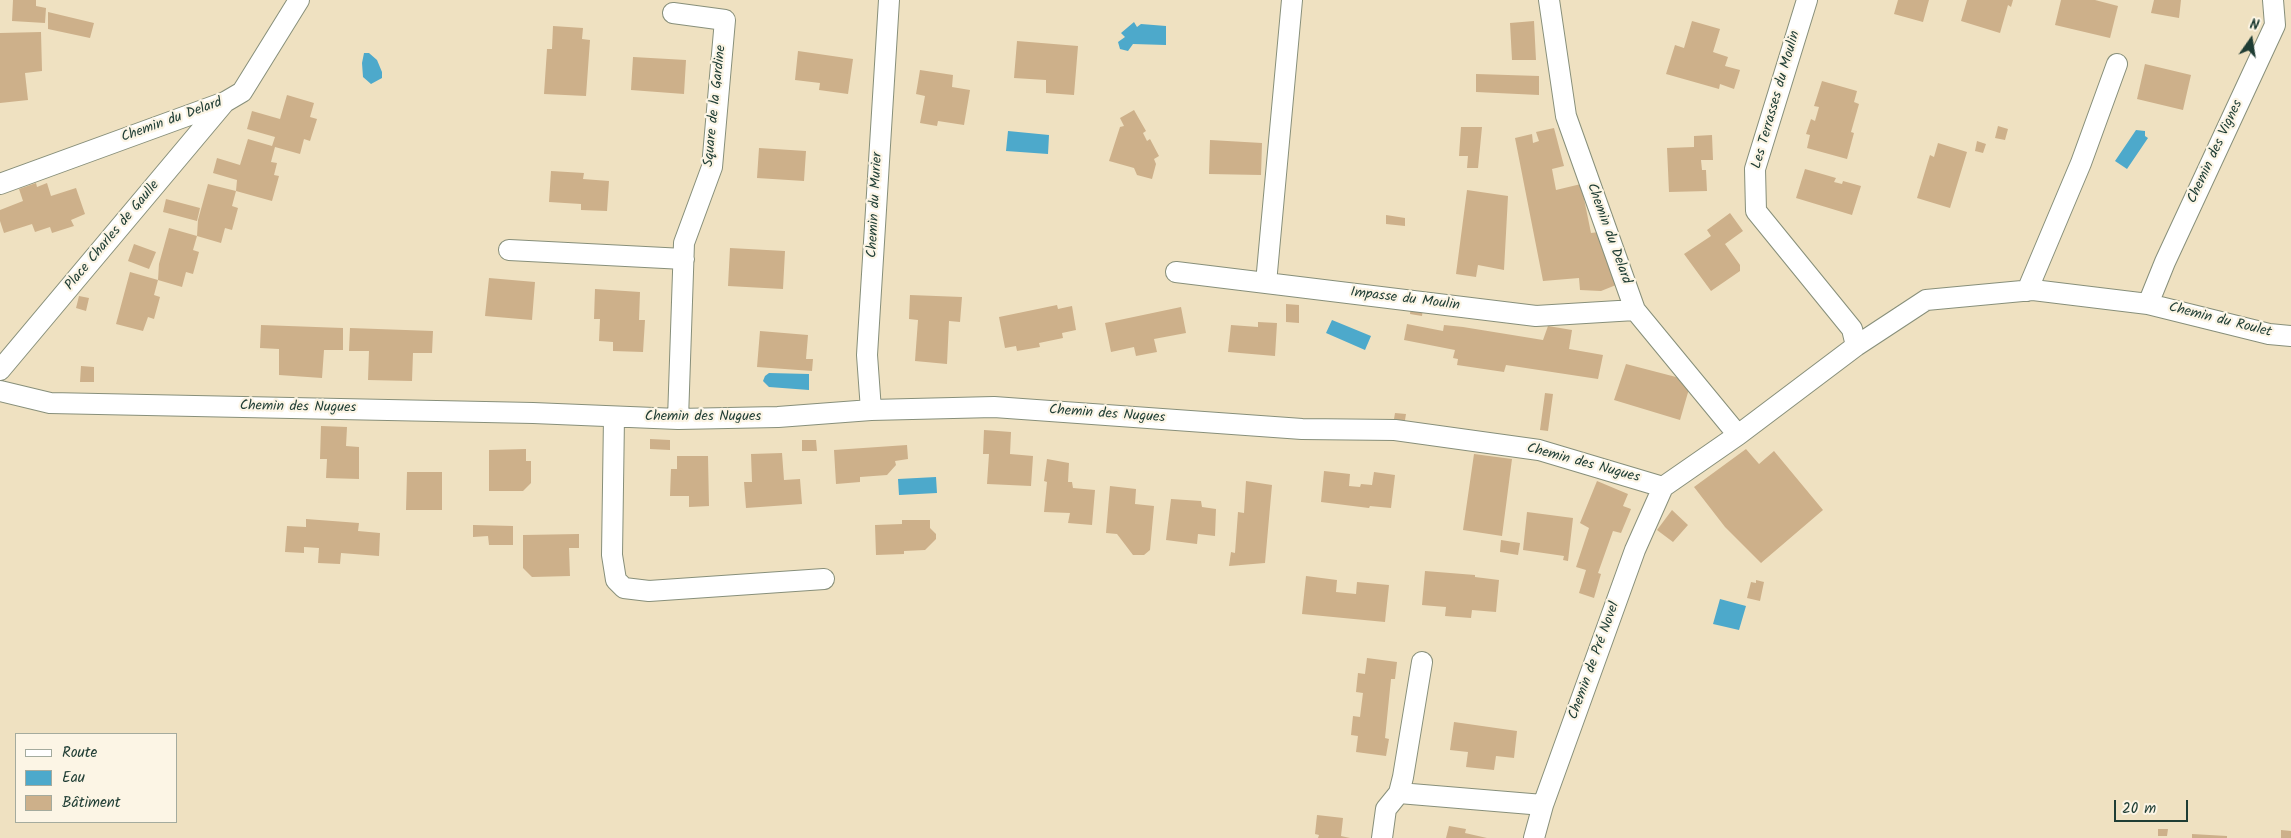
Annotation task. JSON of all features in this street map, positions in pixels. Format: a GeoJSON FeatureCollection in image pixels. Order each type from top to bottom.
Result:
{"type":"FeatureCollection","features":[{"type":"Feature","properties":{"kind":"street","name":"Chemin du Delard"},"geometry":{"type":"LineString","coordinates":[[0,184],[225,102],[242,92],[298,0]]}},
{"type":"Feature","properties":{"kind":"street","name":"Chemin du Murier"},"geometry":{"type":"LineString","coordinates":[[871,410],[867,355],[889,0]]}},
{"type":"Feature","properties":{"kind":"street"},"geometry":{"type":"LineString","coordinates":[[1266,283],[1292,0]]}},
{"type":"Feature","properties":{"kind":"street","name":"Chemin du Delard"},"geometry":{"type":"LineString","coordinates":[[1549,0],[1566,116],[1635,310],[1738,435]]}},
{"type":"Feature","properties":{"kind":"street","name":"Les Terrasses du Moulin"},"geometry":{"type":"LineString","coordinates":[[1807,0],[1755,169],[1756,211],[1852,329],[1856,346]]}},
{"type":"Feature","properties":{"kind":"street","name":"Chemin des Vignes"},"geometry":{"type":"LineString","coordinates":[[2148,304],[2165,262],[2275,25],[2273,0]]}},
{"type":"Feature","properties":{"kind":"street","name":"Square de la Gardine"},"geometry":{"type":"LineString","coordinates":[[673,13],[725,20],[712,167],[684,243],[678,419]]}},
{"type":"Feature","properties":{"kind":"street"},"geometry":{"type":"LineString","coordinates":[[2027,291],[2081,163],[2117,64]]}},
{"type":"Feature","properties":{"kind":"street","name":"Place Charles de Gaulle"},"geometry":{"type":"LineString","coordinates":[[0,370],[225,102]]}},
{"type":"Feature","properties":{"kind":"street"},"geometry":{"type":"LineString","coordinates":[[509,250],[684,259]]}},
{"type":"Feature","properties":{"kind":"street","name":"Impasse du Moulin"},"geometry":{"type":"LineString","coordinates":[[1176,272],[1536,316],[1635,310]]}},
{"type":"Feature","properties":{"kind":"street"},"geometry":{"type":"LineString","coordinates":[[1663,487],[1738,435],[1856,346],[1926,300],[2027,291],[2148,304]]}},
{"type":"Feature","properties":{"kind":"street","name":"Chemin du Roulet"},"geometry":{"type":"LineString","coordinates":[[2148,304],[2269,334],[2291,336]]}},
{"type":"Feature","properties":{"kind":"street","name":"Chemin des Nugues"},"geometry":{"type":"LineString","coordinates":[[0,391],[50,403],[533,412],[678,419],[778,417],[871,410],[994,407],[1302,429],[1395,430],[1539,450],[1663,487]]}},
{"type":"Feature","properties":{"kind":"street"},"geometry":{"type":"LineString","coordinates":[[614,417],[612,564],[616,580],[624,588],[649,591],[824,579]]}},
{"type":"Feature","properties":{"kind":"street","name":"Chemin de Pré Novel"},"geometry":{"type":"LineString","coordinates":[[1534,838],[1543,805],[1635,550],[1663,487]]}},
{"type":"Feature","properties":{"kind":"street"},"geometry":{"type":"LineString","coordinates":[[1382,838],[1386,809],[1399,793],[1403,778],[1422,662]]}},
{"type":"Feature","properties":{"kind":"street"},"geometry":{"type":"LineString","coordinates":[[1399,793],[1543,805]]}},
{"type":"Feature","properties":{"kind":"water"},"geometry":{"type":"Polygon","coordinates":[[[1134,22],[1137,27],[1141,24],[1166,26],[1166,45],[1133,44],[1128,51],[1120,49],[1118,42],[1125,37],[1121,33],[1134,22]]]}},
{"type":"Feature","properties":{"kind":"water"},"geometry":{"type":"Polygon","coordinates":[[[364,53],[369,53],[377,60],[382,72],[382,78],[371,84],[363,77],[362,63],[364,53]]]}},
{"type":"Feature","properties":{"kind":"water"},"geometry":{"type":"Polygon","coordinates":[[[2136,130],[2145,131],[2145,136],[2148,138],[2127,169],[2115,161],[2136,130]]]}},
{"type":"Feature","properties":{"kind":"water"},"geometry":{"type":"Polygon","coordinates":[[[1008,131],[1049,135],[1048,154],[1006,151],[1008,131]]]}},
{"type":"Feature","properties":{"kind":"water"},"geometry":{"type":"Polygon","coordinates":[[[1332,320],[1371,336],[1365,350],[1326,333],[1332,320]]]}},
{"type":"Feature","properties":{"kind":"water"},"geometry":{"type":"Polygon","coordinates":[[[769,373],[809,374],[809,390],[769,387],[763,381],[769,373]]]}},
{"type":"Feature","properties":{"kind":"water"},"geometry":{"type":"Polygon","coordinates":[[[936,477],[937,493],[899,495],[898,479],[936,477]]]}},
{"type":"Feature","properties":{"kind":"water"},"geometry":{"type":"Polygon","coordinates":[[[1720,599],[1746,606],[1739,630],[1713,624],[1720,599]]]}},
{"type":"Feature","properties":{"kind":"building"},"geometry":{"type":"Polygon","coordinates":[[[13,0],[36,0],[36,6],[46,8],[45,23],[12,21],[13,0]]]}},
{"type":"Feature","properties":{"kind":"building"},"geometry":{"type":"Polygon","coordinates":[[[1898,0],[1929,0],[1923,22],[1894,14],[1898,0]]]}},
{"type":"Feature","properties":{"kind":"building"},"geometry":{"type":"Polygon","coordinates":[[[1967,0],[2013,0],[2011,7],[2008,5],[2000,33],[1961,21],[1967,0]]]}},
{"type":"Feature","properties":{"kind":"building"},"geometry":{"type":"Polygon","coordinates":[[[2061,0],[2095,0],[2118,6],[2110,38],[2055,25],[2061,0]]]}},
{"type":"Feature","properties":{"kind":"building"},"geometry":{"type":"Polygon","coordinates":[[[2154,0],[2181,0],[2179,18],[2151,13],[2154,0]]]}},
{"type":"Feature","properties":{"kind":"building"},"geometry":{"type":"Polygon","coordinates":[[[48,12],[94,23],[90,38],[48,29],[48,12]]]}},
{"type":"Feature","properties":{"kind":"building"},"geometry":{"type":"Polygon","coordinates":[[[1534,21],[1536,60],[1512,60],[1510,23],[1534,21]]]}},
{"type":"Feature","properties":{"kind":"building"},"geometry":{"type":"Polygon","coordinates":[[[1692,21],[1720,29],[1713,52],[1728,57],[1725,66],[1740,70],[1734,89],[1720,84],[1719,89],[1666,74],[1675,45],[1684,48],[1692,21]]]}},
{"type":"Feature","properties":{"kind":"building"},"geometry":{"type":"Polygon","coordinates":[[[553,26],[583,28],[582,39],[590,40],[586,96],[544,94],[547,49],[552,49],[553,26]]]}},
{"type":"Feature","properties":{"kind":"building"},"geometry":{"type":"Polygon","coordinates":[[[41,32],[42,71],[25,73],[28,100],[0,103],[0,33],[41,32]]]}},
{"type":"Feature","properties":{"kind":"building"},"geometry":{"type":"Polygon","coordinates":[[[1017,41],[1078,46],[1074,95],[1046,93],[1046,80],[1014,78],[1017,41]]]}},
{"type":"Feature","properties":{"kind":"building"},"geometry":{"type":"Polygon","coordinates":[[[798,51],[853,59],[848,94],[819,90],[820,83],[795,80],[798,51]]]}},
{"type":"Feature","properties":{"kind":"building"},"geometry":{"type":"Polygon","coordinates":[[[633,57],[686,60],[684,94],[631,90],[633,57]]]}},
{"type":"Feature","properties":{"kind":"building"},"geometry":{"type":"Polygon","coordinates":[[[2145,64],[2191,75],[2183,110],[2137,99],[2145,64]]]}},
{"type":"Feature","properties":{"kind":"building"},"geometry":{"type":"Polygon","coordinates":[[[920,70],[953,75],[952,87],[970,90],[964,125],[938,121],[937,126],[920,123],[925,96],[916,94],[920,70]]]}},
{"type":"Feature","properties":{"kind":"building"},"geometry":{"type":"Polygon","coordinates":[[[1476,74],[1539,76],[1539,95],[1476,92],[1476,74]]]}},
{"type":"Feature","properties":{"kind":"building"},"geometry":{"type":"Polygon","coordinates":[[[1822,81],[1857,91],[1854,102],[1859,104],[1851,132],[1854,133],[1847,159],[1807,148],[1810,135],[1806,134],[1811,119],[1815,121],[1819,107],[1814,106],[1822,81]]]}},
{"type":"Feature","properties":{"kind":"building"},"geometry":{"type":"Polygon","coordinates":[[[287,95],[314,103],[310,117],[317,119],[310,141],[304,139],[300,154],[275,147],[271,162],[277,163],[274,175],[279,176],[272,201],[236,191],[237,180],[213,173],[217,158],[240,165],[248,139],[272,146],[275,137],[247,129],[252,111],[280,119],[287,95]]]}},
{"type":"Feature","properties":{"kind":"building"},"geometry":{"type":"Polygon","coordinates":[[[1134,110],[1146,131],[1143,133],[1147,141],[1150,139],[1159,156],[1154,159],[1156,164],[1152,179],[1137,175],[1134,168],[1109,161],[1120,127],[1124,126],[1120,118],[1134,110]]]}},
{"type":"Feature","properties":{"kind":"building"},"geometry":{"type":"Polygon","coordinates":[[[1998,126],[2008,129],[2005,140],[1995,138],[1998,126]]]}},
{"type":"Feature","properties":{"kind":"building"},"geometry":{"type":"Polygon","coordinates":[[[1461,127],[1482,127],[1478,168],[1467,168],[1468,156],[1459,156],[1461,127]]]}},
{"type":"Feature","properties":{"kind":"building"},"geometry":{"type":"Polygon","coordinates":[[[1554,128],[1564,166],[1552,169],[1556,190],[1581,184],[1591,233],[1599,232],[1616,285],[1601,291],[1580,290],[1579,278],[1543,281],[1515,138],[1532,134],[1533,143],[1539,141],[1536,132],[1554,128]]]}},
{"type":"Feature","properties":{"kind":"building"},"geometry":{"type":"Polygon","coordinates":[[[1712,135],[1713,160],[1701,160],[1702,170],[1706,170],[1707,191],[1669,192],[1667,148],[1694,147],[1694,136],[1712,135]]]}},
{"type":"Feature","properties":{"kind":"building"},"geometry":{"type":"Polygon","coordinates":[[[1210,140],[1262,143],[1261,175],[1209,174],[1210,140]]]}},
{"type":"Feature","properties":{"kind":"building"},"geometry":{"type":"Polygon","coordinates":[[[1977,141],[1986,144],[1983,153],[1975,151],[1977,141]]]}},
{"type":"Feature","properties":{"kind":"building"},"geometry":{"type":"Polygon","coordinates":[[[1938,143],[1967,152],[1950,208],[1917,198],[1930,155],[1934,157],[1938,143]]]}},
{"type":"Feature","properties":{"kind":"building"},"geometry":{"type":"Polygon","coordinates":[[[759,148],[806,151],[804,181],[757,178],[759,148]]]}},
{"type":"Feature","properties":{"kind":"building"},"geometry":{"type":"Polygon","coordinates":[[[1805,169],[1836,178],[1834,182],[1842,184],[1843,181],[1861,186],[1852,215],[1796,198],[1805,169]]]}},
{"type":"Feature","properties":{"kind":"building"},"geometry":{"type":"Polygon","coordinates":[[[551,171],[584,173],[583,179],[609,181],[607,211],[581,210],[581,204],[549,202],[551,171]]]}},
{"type":"Feature","properties":{"kind":"building"},"geometry":{"type":"Polygon","coordinates":[[[36,183],[37,187],[47,183],[51,196],[76,188],[85,214],[71,220],[74,226],[52,233],[50,227],[35,232],[32,224],[4,233],[0,221],[0,210],[23,201],[19,189],[36,183]]]}},
{"type":"Feature","properties":{"kind":"building"},"geometry":{"type":"Polygon","coordinates":[[[208,184],[236,191],[232,206],[238,208],[232,230],[225,228],[221,243],[197,236],[198,220],[208,184]]]}},
{"type":"Feature","properties":{"kind":"building"},"geometry":{"type":"Polygon","coordinates":[[[1467,190],[1508,196],[1504,270],[1478,265],[1476,277],[1456,274],[1467,190]]]}},
{"type":"Feature","properties":{"kind":"building"},"geometry":{"type":"Polygon","coordinates":[[[166,199],[200,208],[197,221],[163,212],[166,199]]]}},
{"type":"Feature","properties":{"kind":"building"},"geometry":{"type":"Polygon","coordinates":[[[1730,213],[1743,231],[1725,244],[1740,265],[1740,271],[1711,291],[1684,254],[1711,236],[1707,230],[1730,213]]]}},
{"type":"Feature","properties":{"kind":"building"},"geometry":{"type":"Polygon","coordinates":[[[1386,215],[1405,218],[1405,226],[1386,224],[1386,215]]]}},
{"type":"Feature","properties":{"kind":"building"},"geometry":{"type":"Polygon","coordinates":[[[169,228],[197,236],[193,250],[199,252],[193,274],[186,272],[182,287],[158,280],[159,264],[169,228]]]}},
{"type":"Feature","properties":{"kind":"building"},"geometry":{"type":"Polygon","coordinates":[[[134,244],[156,252],[149,269],[128,261],[134,244]]]}},
{"type":"Feature","properties":{"kind":"building"},"geometry":{"type":"Polygon","coordinates":[[[730,248],[785,251],[783,289],[728,286],[730,248]]]}},
{"type":"Feature","properties":{"kind":"building"},"geometry":{"type":"Polygon","coordinates":[[[130,272],[158,280],[154,295],[160,297],[154,319],[148,317],[143,331],[116,324],[130,272]]]}},
{"type":"Feature","properties":{"kind":"building"},"geometry":{"type":"Polygon","coordinates":[[[489,278],[535,282],[532,320],[485,316],[489,278]]]}},
{"type":"Feature","properties":{"kind":"building"},"geometry":{"type":"Polygon","coordinates":[[[595,289],[640,292],[639,320],[645,320],[643,352],[613,351],[613,342],[599,341],[600,319],[594,319],[595,289]]]}},
{"type":"Feature","properties":{"kind":"building"},"geometry":{"type":"Polygon","coordinates":[[[910,295],[962,297],[960,322],[949,321],[947,364],[915,361],[918,320],[909,319],[910,295]]]}},
{"type":"Feature","properties":{"kind":"building"},"geometry":{"type":"Polygon","coordinates":[[[79,296],[89,298],[86,311],[76,308],[79,296]]]}},
{"type":"Feature","properties":{"kind":"building"},"geometry":{"type":"Polygon","coordinates":[[[1286,304],[1299,305],[1299,323],[1286,322],[1286,304]]]}},
{"type":"Feature","properties":{"kind":"building"},"geometry":{"type":"Polygon","coordinates":[[[1057,305],[1058,309],[1072,306],[1076,330],[1062,333],[1063,338],[1039,343],[1040,347],[1017,351],[1016,346],[1005,348],[999,317],[1057,305]]]}},
{"type":"Feature","properties":{"kind":"building"},"geometry":{"type":"Polygon","coordinates":[[[1411,306],[1423,308],[1422,316],[1410,314],[1411,306]]]}},
{"type":"Feature","properties":{"kind":"building"},"geometry":{"type":"Polygon","coordinates":[[[1181,307],[1186,333],[1154,339],[1157,352],[1136,356],[1134,347],[1111,352],[1105,323],[1181,307]]]}},
{"type":"Feature","properties":{"kind":"building"},"geometry":{"type":"Polygon","coordinates":[[[1258,322],[1277,323],[1275,356],[1228,352],[1231,325],[1258,327],[1258,322]]]}},
{"type":"Feature","properties":{"kind":"building"},"geometry":{"type":"Polygon","coordinates":[[[1407,324],[1443,331],[1444,325],[1463,327],[1543,340],[1548,326],[1572,330],[1569,349],[1603,355],[1598,379],[1506,365],[1504,372],[1457,365],[1458,359],[1453,358],[1455,350],[1404,340],[1407,324]]]}},
{"type":"Feature","properties":{"kind":"building"},"geometry":{"type":"Polygon","coordinates":[[[261,325],[343,328],[343,350],[324,350],[322,378],[279,375],[279,349],[260,348],[261,325]]]}},
{"type":"Feature","properties":{"kind":"building"},"geometry":{"type":"Polygon","coordinates":[[[350,328],[433,331],[432,353],[413,353],[412,381],[368,380],[369,351],[349,351],[350,328]]]}},
{"type":"Feature","properties":{"kind":"building"},"geometry":{"type":"Polygon","coordinates":[[[760,331],[808,335],[806,359],[813,359],[812,371],[757,367],[760,331]]]}},
{"type":"Feature","properties":{"kind":"building"},"geometry":{"type":"Polygon","coordinates":[[[1626,364],[1676,377],[1683,381],[1689,389],[1680,420],[1614,400],[1626,364]]]}},
{"type":"Feature","properties":{"kind":"building"},"geometry":{"type":"Polygon","coordinates":[[[81,366],[94,367],[94,382],[80,382],[81,366]]]}},
{"type":"Feature","properties":{"kind":"building"},"geometry":{"type":"Polygon","coordinates":[[[1545,393],[1553,394],[1548,431],[1540,430],[1545,393]]]}},
{"type":"Feature","properties":{"kind":"building"},"geometry":{"type":"Polygon","coordinates":[[[1395,413],[1406,414],[1404,426],[1393,425],[1395,413]]]}},
{"type":"Feature","properties":{"kind":"building"},"geometry":{"type":"Polygon","coordinates":[[[321,426],[347,427],[346,446],[359,447],[359,479],[326,478],[327,459],[320,459],[321,426]]]}},
{"type":"Feature","properties":{"kind":"building"},"geometry":{"type":"Polygon","coordinates":[[[984,430],[1011,432],[1010,454],[1033,456],[1031,486],[987,484],[989,454],[983,454],[984,430]]]}},
{"type":"Feature","properties":{"kind":"building"},"geometry":{"type":"Polygon","coordinates":[[[650,439],[670,440],[670,450],[650,449],[650,439]]]}},
{"type":"Feature","properties":{"kind":"building"},"geometry":{"type":"Polygon","coordinates":[[[802,440],[816,440],[817,451],[802,451],[802,440]]]}},
{"type":"Feature","properties":{"kind":"building"},"geometry":{"type":"Polygon","coordinates":[[[907,445],[908,459],[895,461],[896,465],[887,475],[860,477],[860,482],[836,484],[834,450],[907,445]]]}},
{"type":"Feature","properties":{"kind":"building"},"geometry":{"type":"Polygon","coordinates":[[[526,449],[526,461],[531,461],[531,483],[523,491],[489,491],[489,450],[526,449]]]}},
{"type":"Feature","properties":{"kind":"building"},"geometry":{"type":"Polygon","coordinates":[[[1746,449],[1759,464],[1774,451],[1823,510],[1761,563],[1725,527],[1694,487],[1746,449]]]}},
{"type":"Feature","properties":{"kind":"building"},"geometry":{"type":"Polygon","coordinates":[[[782,453],[784,480],[800,479],[802,504],[746,508],[744,482],[752,482],[751,454],[782,453]]]}},
{"type":"Feature","properties":{"kind":"building"},"geometry":{"type":"Polygon","coordinates":[[[1474,454],[1512,459],[1502,536],[1463,530],[1474,454]]]}},
{"type":"Feature","properties":{"kind":"building"},"geometry":{"type":"Polygon","coordinates":[[[677,456],[708,456],[709,506],[689,507],[689,496],[670,496],[671,469],[677,469],[677,456]]]}},
{"type":"Feature","properties":{"kind":"building"},"geometry":{"type":"Polygon","coordinates":[[[1047,459],[1069,463],[1068,482],[1072,482],[1073,488],[1095,490],[1092,525],[1068,523],[1070,513],[1044,512],[1047,482],[1044,481],[1047,459]]]}},
{"type":"Feature","properties":{"kind":"building"},"geometry":{"type":"Polygon","coordinates":[[[1324,471],[1350,474],[1349,486],[1360,487],[1361,484],[1372,485],[1374,472],[1395,475],[1391,508],[1370,506],[1369,508],[1321,502],[1324,471]]]}},
{"type":"Feature","properties":{"kind":"building"},"geometry":{"type":"Polygon","coordinates":[[[407,472],[442,472],[442,510],[406,510],[407,472]]]}},
{"type":"Feature","properties":{"kind":"building"},"geometry":{"type":"Polygon","coordinates":[[[1246,481],[1272,485],[1265,563],[1229,566],[1231,552],[1235,553],[1238,512],[1244,513],[1246,481]]]}},
{"type":"Feature","properties":{"kind":"building"},"geometry":{"type":"Polygon","coordinates":[[[1597,481],[1628,494],[1623,506],[1631,509],[1621,533],[1613,531],[1598,573],[1601,574],[1594,598],[1579,593],[1586,570],[1576,567],[1589,528],[1580,523],[1597,481]]]}},
{"type":"Feature","properties":{"kind":"building"},"geometry":{"type":"Polygon","coordinates":[[[1110,486],[1136,489],[1135,504],[1154,506],[1150,550],[1144,555],[1133,555],[1117,534],[1106,533],[1110,486]]]}},
{"type":"Feature","properties":{"kind":"building"},"geometry":{"type":"Polygon","coordinates":[[[1171,499],[1201,501],[1202,507],[1216,509],[1215,536],[1198,534],[1197,544],[1166,540],[1171,499]]]}},
{"type":"Feature","properties":{"kind":"building"},"geometry":{"type":"Polygon","coordinates":[[[1672,510],[1688,525],[1673,542],[1657,530],[1672,510]]]}},
{"type":"Feature","properties":{"kind":"building"},"geometry":{"type":"Polygon","coordinates":[[[1527,512],[1573,518],[1568,561],[1563,560],[1564,556],[1523,550],[1527,512]]]}},
{"type":"Feature","properties":{"kind":"building"},"geometry":{"type":"Polygon","coordinates":[[[306,519],[359,523],[358,531],[380,533],[379,556],[341,553],[340,564],[318,563],[319,548],[304,547],[304,553],[285,552],[287,526],[306,527],[306,519]]]}},
{"type":"Feature","properties":{"kind":"building"},"geometry":{"type":"Polygon","coordinates":[[[902,520],[930,520],[930,528],[936,534],[936,539],[925,550],[904,551],[904,554],[876,555],[875,525],[902,524],[902,520]]]}},
{"type":"Feature","properties":{"kind":"building"},"geometry":{"type":"Polygon","coordinates":[[[473,525],[513,526],[513,545],[489,545],[488,536],[473,537],[473,525]]]}},
{"type":"Feature","properties":{"kind":"building"},"geometry":{"type":"Polygon","coordinates":[[[579,534],[579,548],[569,548],[570,576],[532,577],[523,568],[523,535],[579,534]]]}},
{"type":"Feature","properties":{"kind":"building"},"geometry":{"type":"Polygon","coordinates":[[[1501,540],[1520,543],[1518,555],[1500,552],[1501,540]]]}},
{"type":"Feature","properties":{"kind":"building"},"geometry":{"type":"Polygon","coordinates":[[[1425,571],[1475,575],[1475,577],[1499,580],[1496,612],[1472,610],[1471,618],[1445,616],[1446,607],[1422,605],[1425,571]]]}},
{"type":"Feature","properties":{"kind":"building"},"geometry":{"type":"Polygon","coordinates":[[[1306,576],[1337,580],[1336,592],[1356,594],[1357,582],[1389,585],[1385,622],[1302,614],[1306,576]]]}},
{"type":"Feature","properties":{"kind":"building"},"geometry":{"type":"Polygon","coordinates":[[[1756,580],[1764,582],[1760,601],[1747,598],[1751,582],[1756,583],[1756,580]]]}},
{"type":"Feature","properties":{"kind":"building"},"geometry":{"type":"Polygon","coordinates":[[[1367,658],[1397,662],[1395,679],[1391,679],[1385,738],[1389,739],[1386,756],[1356,752],[1358,736],[1351,735],[1353,716],[1360,717],[1363,693],[1356,692],[1358,673],[1365,674],[1367,658]]]}},
{"type":"Feature","properties":{"kind":"building"},"geometry":{"type":"Polygon","coordinates":[[[1454,722],[1517,731],[1514,758],[1496,756],[1494,770],[1466,767],[1468,752],[1450,750],[1454,722]]]}},
{"type":"Feature","properties":{"kind":"building"},"geometry":{"type":"Polygon","coordinates":[[[1317,815],[1343,818],[1341,836],[1350,838],[1318,838],[1319,835],[1315,834],[1317,815]]]}},
{"type":"Feature","properties":{"kind":"building"},"geometry":{"type":"Polygon","coordinates":[[[1449,826],[1466,829],[1465,833],[1487,838],[1446,838],[1449,826]]]}},
{"type":"Feature","properties":{"kind":"building"},"geometry":{"type":"Polygon","coordinates":[[[2158,829],[2168,829],[2167,836],[2158,836],[2158,829]]]}},
{"type":"Feature","properties":{"kind":"building"},"geometry":{"type":"Polygon","coordinates":[[[2281,830],[2291,831],[2291,838],[2281,838],[2281,830]]]}},
{"type":"Feature","properties":{"kind":"building"},"geometry":{"type":"Polygon","coordinates":[[[2192,834],[2227,836],[2227,838],[2192,838],[2192,834]]]}}]}
